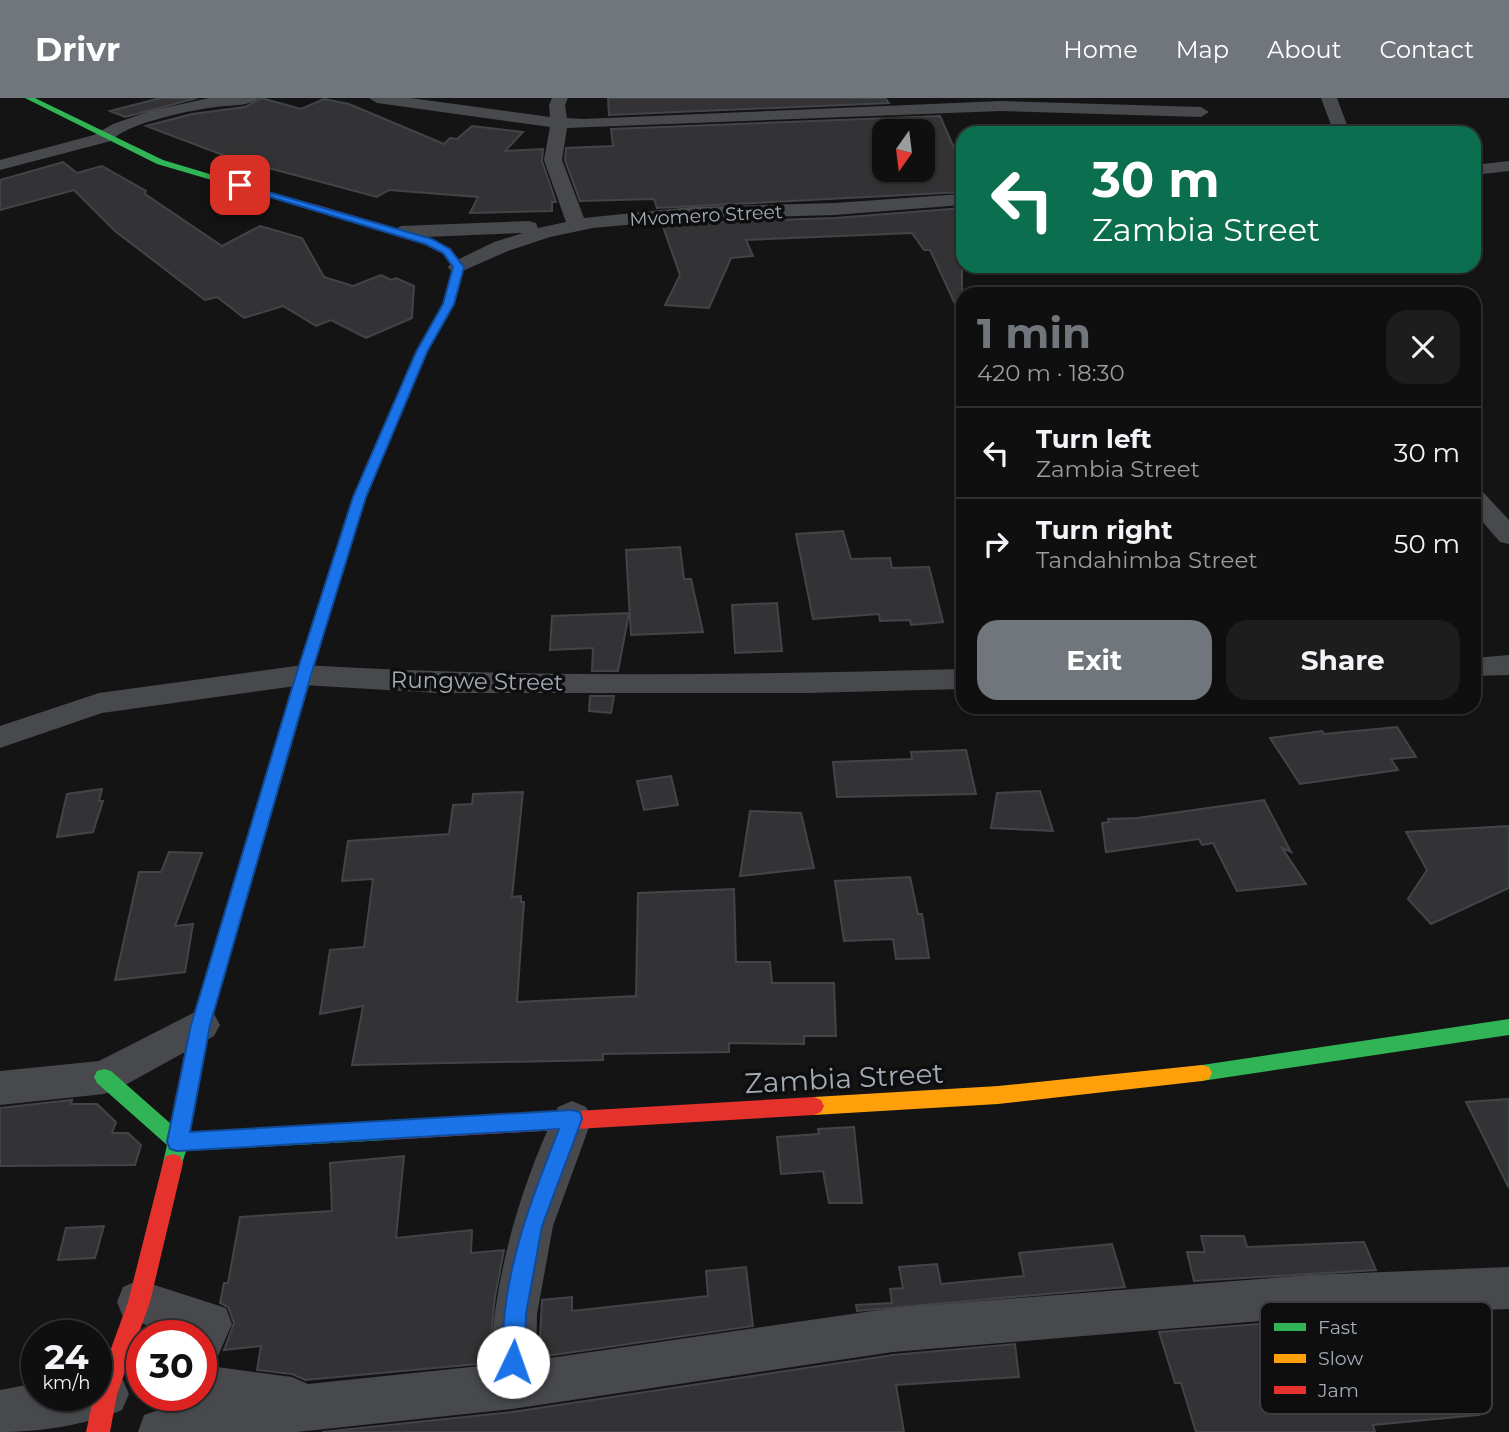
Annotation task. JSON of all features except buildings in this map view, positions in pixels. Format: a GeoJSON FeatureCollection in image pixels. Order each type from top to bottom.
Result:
{"type":"FeatureCollection","features":[{"type":"Feature","properties":{"kind":"street"},"geometry":{"type":"LineString","coordinates":[[0,1413],[102,1413],[139,1302],[177,1142],[201,1025],[303,675],[359,497],[422,352],[448,304],[458,267],[446,251],[401,232],[160,162],[104,137],[29,98]]}},
{"type":"Feature","properties":{"kind":"street"},"geometry":{"type":"LineString","coordinates":[[0,165],[104,137],[174,105],[250,98]]}},
{"type":"Feature","properties":{"kind":"street"},"geometry":{"type":"LineString","coordinates":[[377,98],[559,123],[650,123],[1001,106],[1202,105],[1199,126]]}},
{"type":"Feature","properties":{"kind":"street"},"geometry":{"type":"LineString","coordinates":[[401,232],[571,226],[553,160],[559,123],[557,105],[561,98]]}},
{"type":"Feature","properties":{"kind":"street"},"geometry":{"type":"LineString","coordinates":[[1329,98],[1339,126]]}},
{"type":"Feature","properties":{"kind":"street"},"geometry":{"type":"LineString","coordinates":[[1481,169],[1509,166]]}},
{"type":"Feature","properties":{"kind":"street","name":"Mvomero Street"},"geometry":{"type":"LineString","coordinates":[[458,267],[490,251],[571,226],[730,211],[834,209],[956,200]]}},
{"type":"Feature","properties":{"kind":"street"},"geometry":{"type":"LineString","coordinates":[[1481,504],[1509,536]]}},
{"type":"Feature","properties":{"kind":"street"},"geometry":{"type":"LineString","coordinates":[[1481,667],[1509,665]]}},
{"type":"Feature","properties":{"kind":"street","name":"Rungwe Street"},"geometry":{"type":"LineString","coordinates":[[0,737],[99,703],[303,675],[437,683],[807,683],[956,679]]}},
{"type":"Feature","properties":{"kind":"street"},"geometry":{"type":"LineString","coordinates":[[0,1088],[104,1077],[201,1025]]}},
{"type":"Feature","properties":{"kind":"street","name":"Zambia Street"},"geometry":{"type":"LineString","coordinates":[[177,1142],[998,1096],[1183,1076],[1335,1051],[1509,1027]]}},
{"type":"Feature","properties":{"kind":"street"},"geometry":{"type":"LineString","coordinates":[[104,1077],[177,1142]]}},
{"type":"Feature","properties":{"kind":"street"},"geometry":{"type":"LineString","coordinates":[[512,1386],[515,1314],[532,1226],[572,1119]]}},
{"type":"Feature","properties":{"kind":"street"},"geometry":{"type":"LineString","coordinates":[[161,1432],[326,1404],[512,1386],[892,1330],[1309,1296],[1509,1288]]}},
{"type":"Feature","properties":{"kind":"street"},"geometry":{"type":"LineString","coordinates":[[139,1302],[197,1320]]}},
{"type":"Feature","properties":{"kind":"street"},"geometry":{"type":"LineString","coordinates":[[217,1391],[326,1404]]}},
{"type":"Feature","properties":{"kind":"traffic: fast"},"geometry":{"type":"LineString","coordinates":[[29,98],[160,162],[314,207]]}},
{"type":"Feature","properties":{"kind":"traffic: fast"},"geometry":{"type":"LineString","coordinates":[[173,1163],[201,1025],[320,623]]}},
{"type":"Feature","properties":{"kind":"traffic: fast"},"geometry":{"type":"LineString","coordinates":[[1202,1073],[1509,1027]]}},
{"type":"Feature","properties":{"kind":"traffic: fast"},"geometry":{"type":"LineString","coordinates":[[104,1077],[177,1142],[387,1131]]}},
{"type":"Feature","properties":{"kind":"traffic: slow"},"geometry":{"type":"LineString","coordinates":[[814,1106],[998,1095],[1202,1073]]}},
{"type":"Feature","properties":{"kind":"traffic: jam"},"geometry":{"type":"LineString","coordinates":[[314,207],[429,241],[446,251],[458,267],[448,304],[422,352],[359,497],[320,623]]}},
{"type":"Feature","properties":{"kind":"traffic: jam"},"geometry":{"type":"LineString","coordinates":[[387,1131],[814,1106]]}},
{"type":"Feature","properties":{"kind":"traffic: jam"},"geometry":{"type":"LineString","coordinates":[[98,1432],[106,1394],[139,1302],[173,1163]]}},
{"type":"Feature","properties":{"kind":"route"},"geometry":{"type":"LineString","coordinates":[[240,185],[429,242],[446,251],[458,267],[448,304],[422,352],[359,497],[303,675],[201,1025],[177,1142],[572,1119],[532,1226],[515,1314],[513,1362]]}}]}
